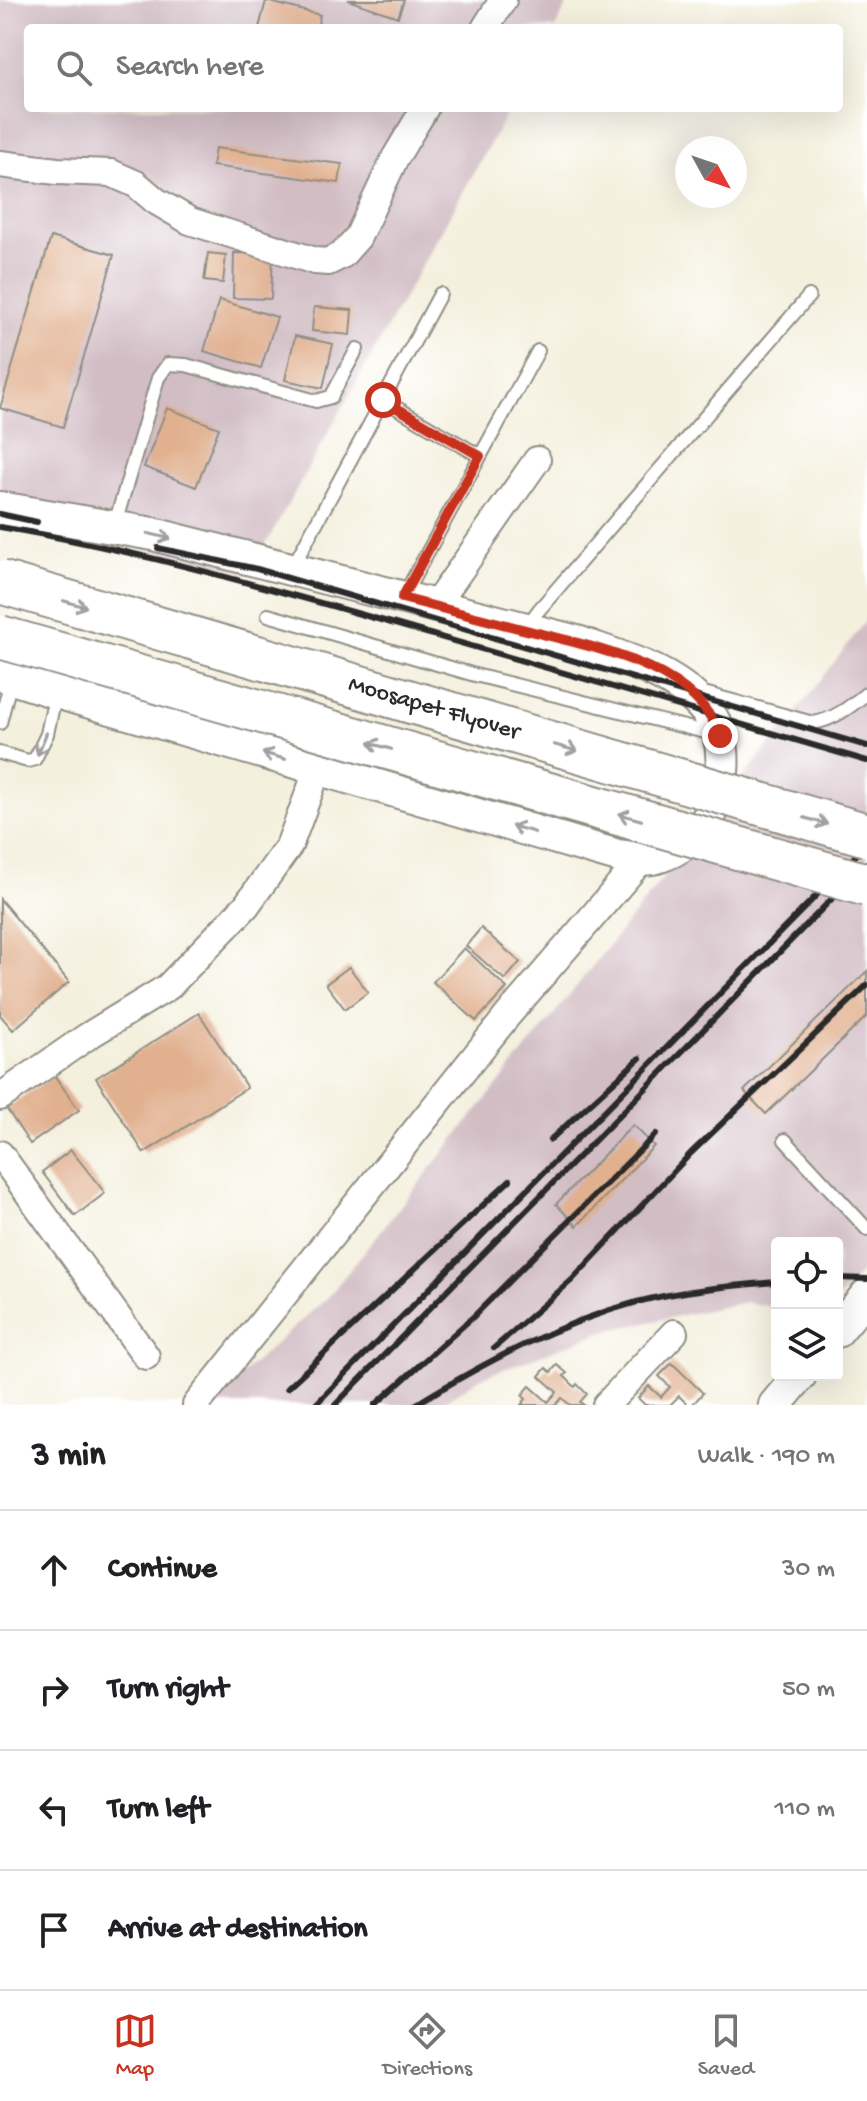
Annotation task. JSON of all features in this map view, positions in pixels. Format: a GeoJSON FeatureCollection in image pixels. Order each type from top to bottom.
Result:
{"type":"FeatureCollection","features":[{"type":"Feature","properties":{"kind":"highway","name":"Moosapet Flyover"},"geometry":{"type":"LineString","coordinates":[[0,582],[867,835]]}},
{"type":"Feature","properties":{"kind":"highway","name":"Moosapet Flyover"},"geometry":{"type":"LineString","coordinates":[[0,637],[867,885]]}},
{"type":"Feature","properties":{"kind":"street"},"geometry":{"type":"LineString","coordinates":[[488,24],[503,0]]}},
{"type":"Feature","properties":{"kind":"street"},"geometry":{"type":"LineString","coordinates":[[0,164],[111,173],[136,184],[156,201],[190,221],[315,261],[328,262],[342,255],[358,237],[395,158],[423,112]]}},
{"type":"Feature","properties":{"kind":"street"},"geometry":{"type":"LineString","coordinates":[[435,606],[537,460]]}},
{"type":"Feature","properties":{"kind":"street"},"geometry":{"type":"LineString","coordinates":[[0,508],[153,534],[577,642],[641,664],[667,677],[698,701],[710,715],[720,736],[723,757],[712,810],[703,825],[679,847],[658,857],[642,859],[618,856],[6,675]]}},
{"type":"Feature","properties":{"kind":"street"},"geometry":{"type":"LineString","coordinates":[[0,1097],[88,1036],[168,987],[246,906],[289,846],[318,769]]}},
{"type":"Feature","properties":{"kind":"street"},"geometry":{"type":"LineString","coordinates":[[196,1405],[508,1015],[642,859]]}},
{"type":"Feature","properties":{"kind":"street"},"geometry":{"type":"LineString","coordinates":[[0,1154],[146,1356]]}},
{"type":"Feature","properties":{"kind":"street"},"geometry":{"type":"LineString","coordinates":[[843,1324],[867,1295]]}},
{"type":"Feature","properties":{"kind":"street"},"geometry":{"type":"LineString","coordinates":[[606,1405],[674,1333]]}},
{"type":"Feature","properties":{"kind":"street"},"geometry":{"type":"LineString","coordinates":[[775,1405],[795,1381]]}},
{"type":"Feature","properties":{"kind":"lane"},"geometry":{"type":"LineString","coordinates":[[292,568],[440,294]]}},
{"type":"Feature","properties":{"kind":"lane"},"geometry":{"type":"LineString","coordinates":[[525,630],[538,611],[809,296]]}},
{"type":"Feature","properties":{"kind":"lane"},"geometry":{"type":"LineString","coordinates":[[114,527],[158,378],[168,364],[186,365],[316,401],[331,397],[357,349]]}},
{"type":"Feature","properties":{"kind":"lane"},"geometry":{"type":"LineString","coordinates":[[402,598],[538,351]]}},
{"type":"Feature","properties":{"kind":"lane"},"geometry":{"type":"LineString","coordinates":[[383,400],[480,456]]}},
{"type":"Feature","properties":{"kind":"lane"},"geometry":{"type":"LineString","coordinates":[[268,615],[475,675],[720,736]]}},
{"type":"Feature","properties":{"kind":"lane"},"geometry":{"type":"LineString","coordinates":[[0,723],[6,675]]}},
{"type":"Feature","properties":{"kind":"lane"},"geometry":{"type":"LineString","coordinates":[[682,687],[813,723],[824,722],[867,693]]}},
{"type":"Feature","properties":{"kind":"lane"},"geometry":{"type":"LineString","coordinates":[[0,753],[28,761],[35,759],[47,734],[56,692]]}},
{"type":"Feature","properties":{"kind":"lane"},"geometry":{"type":"LineString","coordinates":[[785,1140],[867,1229]]}},
{"type":"Feature","properties":{"kind":"shaded area"},"geometry":{"type":"Polygon","coordinates":[[[0,0],[570,0],[557,24],[24,24],[24,112],[508,112],[249,574],[0,515],[0,0]]]}},
{"type":"Feature","properties":{"kind":"shaded area"},"geometry":{"type":"Polygon","coordinates":[[[867,619],[867,1266],[843,1292],[843,1237],[771,1237],[771,1307],[746,1302],[601,1332],[480,1378],[439,1405],[207,1405],[328,1297],[867,619]]]}},
{"type":"Feature","properties":{"kind":"building"},"geometry":{"type":"Polygon","coordinates":[[[348,0],[404,0],[398,17],[348,0]]]}},
{"type":"Feature","properties":{"kind":"building"},"geometry":{"type":"Polygon","coordinates":[[[266,1],[320,15],[318,24],[260,24],[266,1]]]}},
{"type":"Feature","properties":{"kind":"building"},"geometry":{"type":"Polygon","coordinates":[[[215,148],[342,164],[339,183],[212,166],[215,148]]]}},
{"type":"Feature","properties":{"kind":"building"},"geometry":{"type":"Polygon","coordinates":[[[51,237],[114,255],[63,427],[0,408],[51,237]]]}},
{"type":"Feature","properties":{"kind":"building"},"geometry":{"type":"Polygon","coordinates":[[[208,253],[226,255],[223,283],[204,281],[208,253]]]}},
{"type":"Feature","properties":{"kind":"building"},"geometry":{"type":"Polygon","coordinates":[[[234,253],[273,254],[271,299],[233,298],[234,253]]]}},
{"type":"Feature","properties":{"kind":"building"},"geometry":{"type":"Polygon","coordinates":[[[219,300],[277,317],[261,368],[204,351],[219,300]]]}},
{"type":"Feature","properties":{"kind":"building"},"geometry":{"type":"Polygon","coordinates":[[[314,307],[352,310],[350,335],[312,331],[314,307]]]}},
{"type":"Feature","properties":{"kind":"building"},"geometry":{"type":"Polygon","coordinates":[[[295,336],[333,344],[323,388],[285,380],[295,336]]]}},
{"type":"Feature","properties":{"kind":"building"},"geometry":{"type":"Polygon","coordinates":[[[167,408],[219,428],[196,487],[144,467],[167,408]]]}},
{"type":"Feature","properties":{"kind":"building"},"geometry":{"type":"Polygon","coordinates":[[[0,899],[69,982],[13,1030],[0,1015],[0,899]]]}},
{"type":"Feature","properties":{"kind":"building"},"geometry":{"type":"Polygon","coordinates":[[[481,928],[520,962],[505,980],[466,946],[481,928]]]}},
{"type":"Feature","properties":{"kind":"building"},"geometry":{"type":"Polygon","coordinates":[[[464,948],[507,988],[476,1021],[433,982],[464,948]]]}},
{"type":"Feature","properties":{"kind":"building"},"geometry":{"type":"Polygon","coordinates":[[[349,967],[368,992],[345,1009],[326,984],[349,967]]]}},
{"type":"Feature","properties":{"kind":"building"},"geometry":{"type":"Polygon","coordinates":[[[867,971],[867,1016],[766,1114],[744,1091],[867,971]]]}},
{"type":"Feature","properties":{"kind":"building"},"geometry":{"type":"Polygon","coordinates":[[[199,1013],[247,1088],[144,1153],[96,1078],[199,1013]]]}},
{"type":"Feature","properties":{"kind":"building"},"geometry":{"type":"Polygon","coordinates":[[[54,1075],[79,1110],[30,1144],[6,1108],[54,1075]]]}},
{"type":"Feature","properties":{"kind":"building"},"geometry":{"type":"Polygon","coordinates":[[[633,1125],[654,1146],[577,1226],[556,1204],[633,1125]]]}},
{"type":"Feature","properties":{"kind":"building"},"geometry":{"type":"Polygon","coordinates":[[[71,1150],[105,1193],[75,1216],[42,1172],[71,1150]]]}},
{"type":"Feature","properties":{"kind":"building"},"geometry":{"type":"Polygon","coordinates":[[[672,1363],[703,1393],[692,1405],[679,1396],[670,1405],[645,1405],[638,1398],[649,1386],[661,1397],[670,1387],[659,1376],[672,1363]]]}},
{"type":"Feature","properties":{"kind":"building"},"geometry":{"type":"Polygon","coordinates":[[[557,1365],[567,1373],[564,1376],[575,1387],[577,1384],[587,1394],[580,1402],[584,1405],[570,1405],[562,1398],[556,1405],[521,1405],[526,1399],[522,1395],[530,1386],[548,1402],[557,1392],[539,1376],[546,1368],[551,1372],[557,1365]]]}},
{"type":"Feature","properties":{"kind":"railway"},"geometry":{"type":"LineString","coordinates":[[0,514],[37,522]]}},
{"type":"Feature","properties":{"kind":"railway"},"geometry":{"type":"LineString","coordinates":[[0,527],[100,546],[248,583],[867,761]]}},
{"type":"Feature","properties":{"kind":"railway"},"geometry":{"type":"LineString","coordinates":[[158,548],[257,569],[867,746]]}},
{"type":"Feature","properties":{"kind":"railway"},"geometry":{"type":"LineString","coordinates":[[315,1405],[867,844]]}},
{"type":"Feature","properties":{"kind":"railway"},"geometry":{"type":"LineString","coordinates":[[335,1405],[867,863]]}},
{"type":"Feature","properties":{"kind":"railway"},"geometry":{"type":"LineString","coordinates":[[494,1348],[572,1280],[691,1153],[867,985]]}},
{"type":"Feature","properties":{"kind":"railway"},"geometry":{"type":"LineString","coordinates":[[550,1140],[640,1058]]}},
{"type":"Feature","properties":{"kind":"railway"},"geometry":{"type":"LineString","coordinates":[[375,1405],[474,1316],[656,1134]]}},
{"type":"Feature","properties":{"kind":"railway"},"geometry":{"type":"LineString","coordinates":[[287,1388],[510,1180]]}},
{"type":"Feature","properties":{"kind":"railway"},"geometry":{"type":"LineString","coordinates":[[843,1278],[867,1279]]}},
{"type":"Feature","properties":{"kind":"railway"},"geometry":{"type":"LineString","coordinates":[[415,1405],[522,1346],[607,1311],[672,1294],[771,1283]]}},
{"type":"Feature","properties":{"kind":"route"},"geometry":{"type":"LineString","coordinates":[[383,400],[480,456],[402,598],[577,642],[641,664],[667,677],[698,701],[710,715],[720,736]]}}]}
